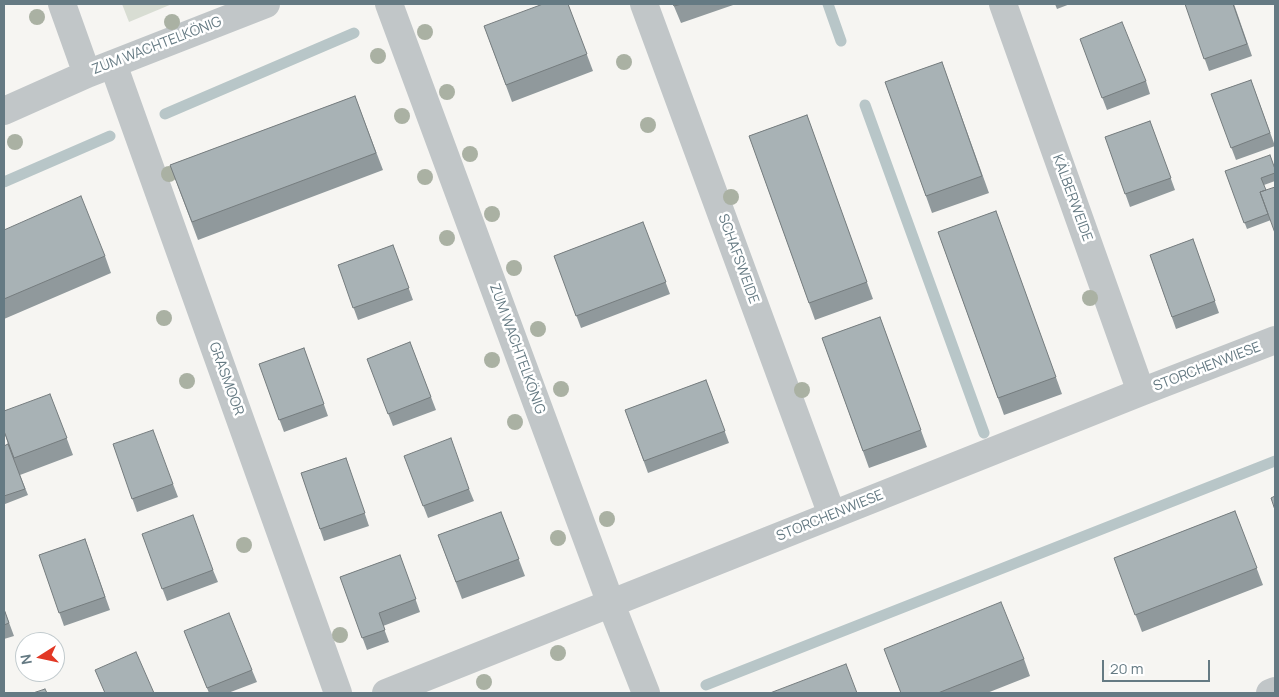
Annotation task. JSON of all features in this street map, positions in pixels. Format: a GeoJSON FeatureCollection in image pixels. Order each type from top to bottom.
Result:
{"type":"FeatureCollection","features":[{"type":"Feature","properties":{"kind":"street","name":"ZUM WACHTELKÖNIG"},"geometry":{"type":"LineString","coordinates":[[62,4],[87,74],[266,4]]}},
{"type":"Feature","properties":{"kind":"street","name":"ZUM WACHTELKÖNIG"},"geometry":{"type":"LineString","coordinates":[[389,4],[611,604],[646,693]]}},
{"type":"Feature","properties":{"kind":"street","name":"SCHAFSWEIDE"},"geometry":{"type":"LineString","coordinates":[[644,4],[832,515]]}},
{"type":"Feature","properties":{"kind":"street","name":"KÄLBERWEIDE"},"geometry":{"type":"LineString","coordinates":[[1003,4],[1141,392]]}},
{"type":"Feature","properties":{"kind":"street","name":"GRASMOOR"},"geometry":{"type":"LineString","coordinates":[[113,64],[338,693]]}},
{"type":"Feature","properties":{"kind":"street"},"geometry":{"type":"LineString","coordinates":[[4,111],[87,74]]}},
{"type":"Feature","properties":{"kind":"street","name":"STORCHENWIESE"},"geometry":{"type":"LineString","coordinates":[[386,693],[1275,340]]}},
{"type":"Feature","properties":{"kind":"street"},"geometry":{"type":"LineString","coordinates":[[1270,693],[1275,691]]}},
{"type":"Feature","properties":{"kind":"shaded area"},"geometry":{"type":"Polygon","coordinates":[[[122,4],[172,4],[129,22],[122,4]]]}},
{"type":"Feature","properties":{"kind":"building"},"geometry":{"type":"Polygon","coordinates":[[[543,4],[568,4],[587,54],[506,85],[484,26],[543,4]]]}},
{"type":"Feature","properties":{"kind":"building"},"geometry":{"type":"Polygon","coordinates":[[[1185,4],[1233,4],[1247,44],[1204,59],[1185,4]]]}},
{"type":"Feature","properties":{"kind":"building"},"geometry":{"type":"Polygon","coordinates":[[[1122,22],[1146,81],[1102,98],[1080,39],[1122,22]]]}},
{"type":"Feature","properties":{"kind":"building"},"geometry":{"type":"Polygon","coordinates":[[[942,62],[982,176],[926,196],[885,82],[942,62]]]}},
{"type":"Feature","properties":{"kind":"building"},"geometry":{"type":"Polygon","coordinates":[[[1251,80],[1270,133],[1231,148],[1211,94],[1251,80]]]}},
{"type":"Feature","properties":{"kind":"building"},"geometry":{"type":"Polygon","coordinates":[[[355,96],[376,153],[192,222],[170,165],[355,96]]]}},
{"type":"Feature","properties":{"kind":"building"},"geometry":{"type":"Polygon","coordinates":[[[807,115],[867,282],[809,303],[749,136],[807,115]]]}},
{"type":"Feature","properties":{"kind":"building"},"geometry":{"type":"Polygon","coordinates":[[[1150,121],[1171,178],[1125,194],[1105,137],[1150,121]]]}},
{"type":"Feature","properties":{"kind":"building"},"geometry":{"type":"Polygon","coordinates":[[[1270,155],[1275,173],[1261,178],[1266,190],[1260,192],[1268,214],[1244,223],[1225,171],[1270,155]]]}},
{"type":"Feature","properties":{"kind":"building"},"geometry":{"type":"Polygon","coordinates":[[[1275,187],[1275,233],[1260,192],[1275,187]]]}},
{"type":"Feature","properties":{"kind":"building"},"geometry":{"type":"Polygon","coordinates":[[[81,196],[105,256],[4,299],[4,230],[81,196]]]}},
{"type":"Feature","properties":{"kind":"building"},"geometry":{"type":"Polygon","coordinates":[[[996,211],[1056,377],[998,398],[938,232],[996,211]]]}},
{"type":"Feature","properties":{"kind":"building"},"geometry":{"type":"Polygon","coordinates":[[[643,222],[666,282],[576,316],[554,256],[643,222]]]}},
{"type":"Feature","properties":{"kind":"building"},"geometry":{"type":"Polygon","coordinates":[[[1193,239],[1215,301],[1172,317],[1150,255],[1193,239]]]}},
{"type":"Feature","properties":{"kind":"building"},"geometry":{"type":"Polygon","coordinates":[[[393,245],[409,288],[353,308],[338,265],[393,245]]]}},
{"type":"Feature","properties":{"kind":"building"},"geometry":{"type":"Polygon","coordinates":[[[880,317],[921,430],[863,451],[822,338],[880,317]]]}},
{"type":"Feature","properties":{"kind":"building"},"geometry":{"type":"Polygon","coordinates":[[[410,342],[431,397],[388,414],[367,359],[410,342]]]}},
{"type":"Feature","properties":{"kind":"building"},"geometry":{"type":"Polygon","coordinates":[[[304,348],[324,404],[279,420],[259,364],[304,348]]]}},
{"type":"Feature","properties":{"kind":"building"},"geometry":{"type":"Polygon","coordinates":[[[706,380],[725,431],[644,461],[625,410],[706,380]]]}},
{"type":"Feature","properties":{"kind":"building"},"geometry":{"type":"Polygon","coordinates":[[[50,394],[67,438],[14,458],[4,431],[4,411],[50,394]]]}},
{"type":"Feature","properties":{"kind":"building"},"geometry":{"type":"Polygon","coordinates":[[[153,430],[173,484],[132,499],[113,444],[153,430]]]}},
{"type":"Feature","properties":{"kind":"building"},"geometry":{"type":"Polygon","coordinates":[[[451,438],[469,489],[423,506],[404,456],[451,438]]]}},
{"type":"Feature","properties":{"kind":"building"},"geometry":{"type":"Polygon","coordinates":[[[8,444],[25,489],[4,496],[4,446],[8,444]]]}},
{"type":"Feature","properties":{"kind":"building"},"geometry":{"type":"Polygon","coordinates":[[[346,458],[365,513],[320,529],[301,473],[346,458]]]}},
{"type":"Feature","properties":{"kind":"building"},"geometry":{"type":"Polygon","coordinates":[[[1275,496],[1275,510],[1271,498],[1275,496]]]}},
{"type":"Feature","properties":{"kind":"building"},"geometry":{"type":"Polygon","coordinates":[[[1235,511],[1257,568],[1135,615],[1114,558],[1235,511]]]}},
{"type":"Feature","properties":{"kind":"building"},"geometry":{"type":"Polygon","coordinates":[[[501,512],[519,559],[456,582],[438,535],[501,512]]]}},
{"type":"Feature","properties":{"kind":"building"},"geometry":{"type":"Polygon","coordinates":[[[193,515],[213,570],[162,589],[142,534],[193,515]]]}},
{"type":"Feature","properties":{"kind":"building"},"geometry":{"type":"Polygon","coordinates":[[[85,539],[105,597],[59,613],[39,555],[85,539]]]}},
{"type":"Feature","properties":{"kind":"building"},"geometry":{"type":"Polygon","coordinates":[[[400,555],[416,599],[379,613],[385,630],[362,638],[340,577],[400,555]]]}},
{"type":"Feature","properties":{"kind":"building"},"geometry":{"type":"Polygon","coordinates":[[[1001,602],[1024,659],[938,693],[901,693],[884,649],[1001,602]]]}},
{"type":"Feature","properties":{"kind":"building"},"geometry":{"type":"Polygon","coordinates":[[[4,609],[9,623],[4,625],[4,609]]]}},
{"type":"Feature","properties":{"kind":"building"},"geometry":{"type":"Polygon","coordinates":[[[229,613],[252,670],[207,688],[184,631],[229,613]]]}},
{"type":"Feature","properties":{"kind":"building"},"geometry":{"type":"Polygon","coordinates":[[[136,652],[154,693],[105,693],[95,670],[136,652]]]}},
{"type":"Feature","properties":{"kind":"building"},"geometry":{"type":"Polygon","coordinates":[[[846,664],[857,693],[770,693],[846,664]]]}},
{"type":"Feature","properties":{"kind":"building"},"geometry":{"type":"Polygon","coordinates":[[[45,689],[47,693],[33,693],[45,689]]]}},
{"type":"Feature","properties":{"kind":"waterway"},"geometry":{"type":"LineString","coordinates":[[828,4],[841,41]]}},
{"type":"Feature","properties":{"kind":"waterway"},"geometry":{"type":"LineString","coordinates":[[165,114],[354,33]]}},
{"type":"Feature","properties":{"kind":"waterway"},"geometry":{"type":"LineString","coordinates":[[865,105],[984,433]]}},
{"type":"Feature","properties":{"kind":"waterway"},"geometry":{"type":"LineString","coordinates":[[4,182],[110,136]]}},
{"type":"Feature","properties":{"kind":"waterway"},"geometry":{"type":"LineString","coordinates":[[706,685],[1275,461]]}}]}
